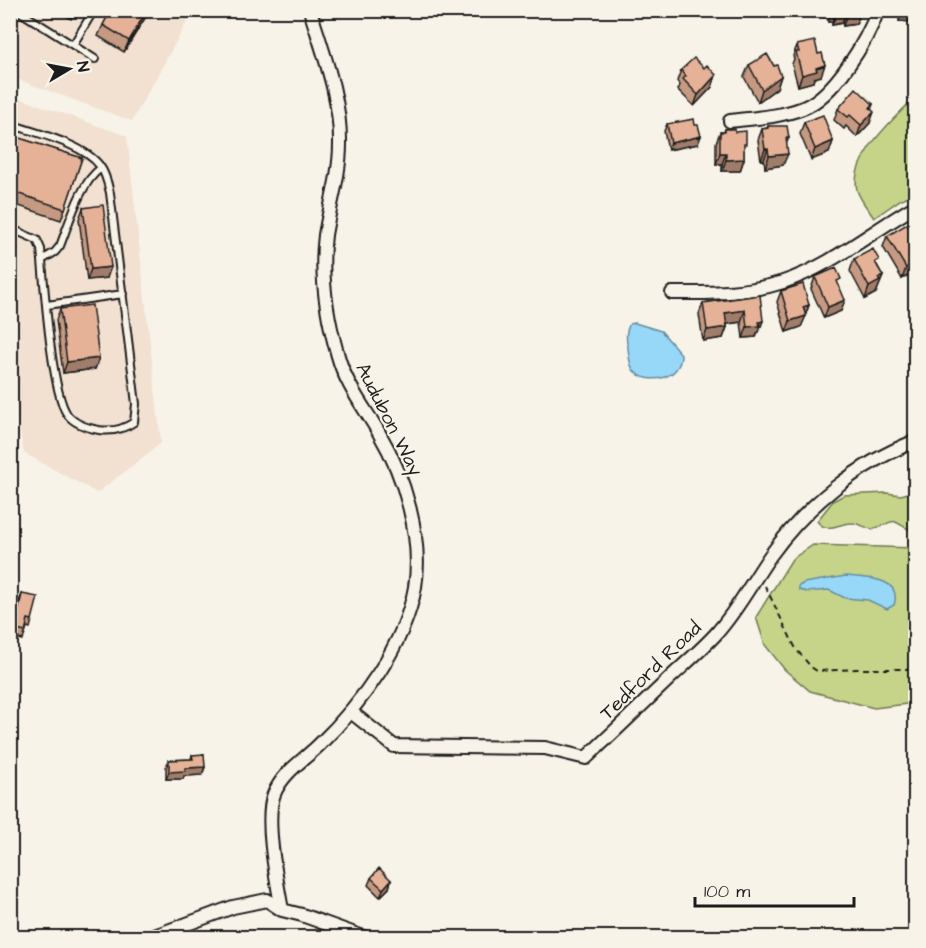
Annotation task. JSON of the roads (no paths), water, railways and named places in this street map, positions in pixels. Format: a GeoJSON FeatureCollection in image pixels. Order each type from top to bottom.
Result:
{"type":"FeatureCollection","features":[{"type":"Feature","properties":{"kind":"street","name":"Audubon Way"},"geometry":{"type":"LineString","coordinates":[[282,910],[270,811],[274,794],[296,765],[319,746],[351,712],[392,650],[407,617],[416,584],[416,548],[404,488],[380,435],[347,381],[338,355],[328,311],[323,253],[325,233],[338,182],[340,129],[333,89],[310,10]]}},
{"type":"Feature","properties":{"kind":"street"},"geometry":{"type":"LineString","coordinates":[[730,120],[789,112],[813,103],[839,77],[865,37],[878,10]]}},
{"type":"Feature","properties":{"kind":"street"},"geometry":{"type":"LineString","coordinates":[[672,293],[743,291],[783,282],[825,262],[915,206]]}},
{"type":"Feature","properties":{"kind":"street","name":"Tedford Road"},"geometry":{"type":"LineString","coordinates":[[351,712],[394,746],[545,748],[586,758],[716,634],[796,524],[824,497],[878,458],[915,441]]}},
{"type":"Feature","properties":{"kind":"street"},"geometry":{"type":"LineString","coordinates":[[149,938],[205,916],[252,902],[267,900],[282,910],[366,938]]}},
{"type":"Feature","properties":{"kind":"lane"},"geometry":{"type":"LineString","coordinates":[[17,10],[95,59]]}},
{"type":"Feature","properties":{"kind":"lane"},"geometry":{"type":"LineString","coordinates":[[73,45],[94,10]]}},
{"type":"Feature","properties":{"kind":"lane"},"geometry":{"type":"LineString","coordinates":[[10,124],[81,150],[94,159],[101,168],[110,193],[136,415],[134,422],[120,430],[104,431],[87,428],[76,422],[65,411],[55,372],[41,249],[37,240],[10,228]]}},
{"type":"Feature","properties":{"kind":"lane"},"geometry":{"type":"LineString","coordinates":[[42,260],[60,246],[84,188],[92,175],[101,168]]}},
{"type":"Feature","properties":{"kind":"lane"},"geometry":{"type":"LineString","coordinates":[[47,305],[123,294]]}},
{"type":"Feature","properties":{"kind":"water"},"geometry":{"type":"Polygon","coordinates":[[[635,323],[661,331],[681,354],[680,363],[670,374],[655,379],[640,376],[634,371],[631,366],[626,336],[630,324],[635,323]]]}},
{"type":"Feature","properties":{"kind":"water"},"geometry":{"type":"Polygon","coordinates":[[[846,576],[871,578],[887,584],[893,589],[894,605],[887,609],[868,600],[845,598],[829,590],[807,592],[799,590],[799,586],[804,583],[846,576]]]}}]}
